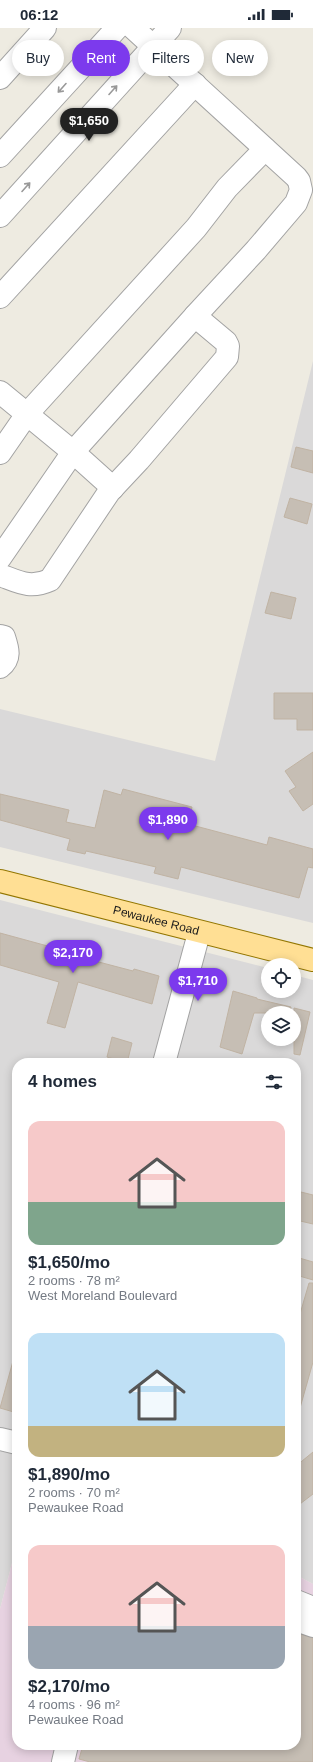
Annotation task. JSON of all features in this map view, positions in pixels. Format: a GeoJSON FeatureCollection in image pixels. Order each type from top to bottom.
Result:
{"type":"FeatureCollection","features":[{"type":"Feature","properties":{"kind":"main road","name":"Pewaukee Road"},"geometry":{"type":"LineString","coordinates":[[0,881],[199,933],[313,960]]}},
{"type":"Feature","properties":{"kind":"street"},"geometry":{"type":"LineString","coordinates":[[0,78],[45,28]]}},
{"type":"Feature","properties":{"kind":"street"},"geometry":{"type":"LineString","coordinates":[[0,156],[117,28]]}},
{"type":"Feature","properties":{"kind":"street"},"geometry":{"type":"LineString","coordinates":[[133,28],[148,40]]}},
{"type":"Feature","properties":{"kind":"street"},"geometry":{"type":"LineString","coordinates":[[159,40],[170,28]]}},
{"type":"Feature","properties":{"kind":"street"},"geometry":{"type":"LineString","coordinates":[[0,216],[138,63]]}},
{"type":"Feature","properties":{"kind":"street"},"geometry":{"type":"LineString","coordinates":[[0,558],[73,452],[256,250],[299,198],[301,190],[299,181],[187,76]]}},
{"type":"Feature","properties":{"kind":"street"},"geometry":{"type":"LineString","coordinates":[[0,297],[195,84]]}},
{"type":"Feature","properties":{"kind":"street"},"geometry":{"type":"LineString","coordinates":[[0,453],[27,414],[196,228],[227,188],[265,149]]}},
{"type":"Feature","properties":{"kind":"street"},"geometry":{"type":"LineString","coordinates":[[0,575],[28,586],[43,584],[50,580],[113,488],[139,460],[227,357],[228,346],[226,342],[195,316]]}},
{"type":"Feature","properties":{"kind":"street"},"geometry":{"type":"LineString","coordinates":[[0,392],[73,452],[113,488]]}},
{"type":"Feature","properties":{"kind":"street"},"geometry":{"type":"LineString","coordinates":[[0,636],[4,637],[9,655],[5,664],[0,667]]}},
{"type":"Feature","properties":{"kind":"street"},"geometry":{"type":"LineString","coordinates":[[165,1058],[199,933]]}},
{"type":"Feature","properties":{"kind":"street"},"geometry":{"type":"LineString","coordinates":[[0,1439],[12,1442]]}},
{"type":"Feature","properties":{"kind":"street"},"geometry":{"type":"LineString","coordinates":[[301,1602],[313,1608]]}},
{"type":"Feature","properties":{"kind":"street"},"geometry":{"type":"LineString","coordinates":[[301,1622],[313,1626]]}},
{"type":"Feature","properties":{"kind":"street"},"geometry":{"type":"LineString","coordinates":[[63,1762],[66,1750]]}},
{"type":"Feature","properties":{"kind":"shaded area"},"geometry":{"type":"Polygon","coordinates":[[[313,361],[313,923],[0,847],[0,709],[215,761],[313,361]]]}},
{"type":"Feature","properties":{"kind":"shaded area"},"geometry":{"type":"Polygon","coordinates":[[[0,900],[261,966],[261,998],[301,998],[301,977],[313,980],[313,1584],[301,1578],[301,1058],[12,1058],[12,1563],[0,1609],[0,900]]]}},
{"type":"Feature","properties":{"kind":"shaded area"},"geometry":{"type":"Polygon","coordinates":[[[12,1563],[12,1750],[301,1750],[301,1578],[313,1584],[313,1762],[0,1762],[0,1609],[12,1563]]]}},
{"type":"Feature","properties":{"kind":"building"},"geometry":{"type":"Polygon","coordinates":[[[296,447],[313,451],[313,473],[291,467],[296,447]]]}},
{"type":"Feature","properties":{"kind":"building"},"geometry":{"type":"Polygon","coordinates":[[[290,498],[312,504],[307,524],[284,517],[290,498]]]}},
{"type":"Feature","properties":{"kind":"building"},"geometry":{"type":"Polygon","coordinates":[[[271,592],[296,598],[291,619],[265,613],[271,592]]]}},
{"type":"Feature","properties":{"kind":"building"},"geometry":{"type":"Polygon","coordinates":[[[274,693],[313,693],[313,730],[297,730],[297,719],[274,719],[274,693]]]}},
{"type":"Feature","properties":{"kind":"building"},"geometry":{"type":"Polygon","coordinates":[[[313,752],[313,804],[303,811],[289,791],[296,787],[285,771],[313,752]]]}},
{"type":"Feature","properties":{"kind":"building"},"geometry":{"type":"Polygon","coordinates":[[[123,789],[192,807],[188,824],[267,845],[269,837],[313,849],[313,868],[308,867],[299,898],[181,867],[178,879],[154,873],[156,867],[86,851],[85,854],[67,850],[70,839],[0,820],[0,794],[69,810],[66,822],[95,828],[104,790],[121,795],[123,789]]]}},
{"type":"Feature","properties":{"kind":"building"},"geometry":{"type":"Polygon","coordinates":[[[0,933],[77,954],[76,956],[133,971],[134,969],[159,976],[152,1004],[78,982],[65,1028],[47,1023],[59,982],[0,965],[0,933]]]}},
{"type":"Feature","properties":{"kind":"building"},"geometry":{"type":"Polygon","coordinates":[[[233,991],[257,999],[287,1006],[261,1006],[261,1013],[254,1013],[242,1054],[220,1047],[233,991]]]}},
{"type":"Feature","properties":{"kind":"building"},"geometry":{"type":"Polygon","coordinates":[[[301,1010],[310,1012],[300,1055],[294,1054],[294,1046],[301,1046],[301,1010]]]}},
{"type":"Feature","properties":{"kind":"building"},"geometry":{"type":"Polygon","coordinates":[[[112,1037],[132,1043],[128,1058],[107,1057],[112,1037]]]}},
{"type":"Feature","properties":{"kind":"building"},"geometry":{"type":"Polygon","coordinates":[[[301,1192],[313,1195],[313,1224],[301,1221],[301,1192]]]}},
{"type":"Feature","properties":{"kind":"building"},"geometry":{"type":"Polygon","coordinates":[[[301,1258],[313,1262],[313,1280],[301,1276],[301,1258]]]}},
{"type":"Feature","properties":{"kind":"building"},"geometry":{"type":"Polygon","coordinates":[[[309,1283],[313,1283],[313,1362],[301,1404],[301,1311],[309,1283]]]}},
{"type":"Feature","properties":{"kind":"building"},"geometry":{"type":"Polygon","coordinates":[[[12,1365],[12,1412],[0,1408],[12,1365]]]}},
{"type":"Feature","properties":{"kind":"building"},"geometry":{"type":"Polygon","coordinates":[[[313,1452],[313,1494],[301,1503],[301,1462],[313,1452]]]}},
{"type":"Feature","properties":{"kind":"building"},"geometry":{"type":"Polygon","coordinates":[[[301,1634],[313,1638],[313,1762],[90,1762],[79,1759],[82,1750],[301,1750],[301,1634]]]}}]}
